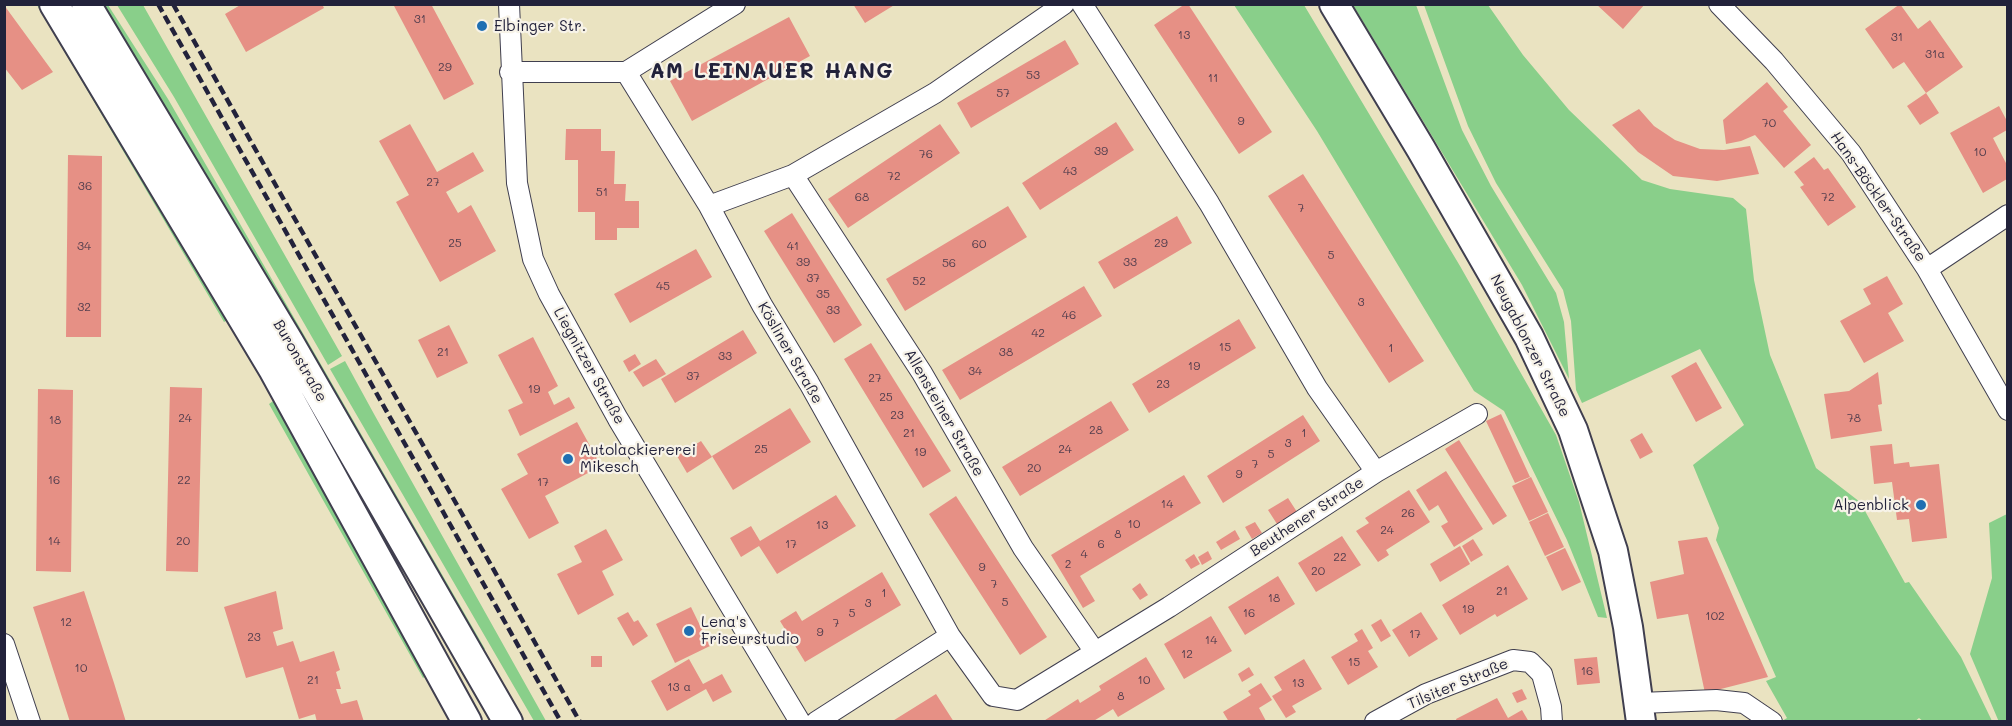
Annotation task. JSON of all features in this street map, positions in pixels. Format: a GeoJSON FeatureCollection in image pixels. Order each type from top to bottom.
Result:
{"type":"FeatureCollection","features":[{"type":"Feature","properties":{"kind":"street","name":"Buronstraße"},"geometry":{"type":"LineString","coordinates":[[54,4],[273,369],[467,722]]}},
{"type":"Feature","properties":{"kind":"street","name":"Buronstraße"},"geometry":{"type":"LineString","coordinates":[[86,4],[289,342],[501,720]]}},
{"type":"Feature","properties":{"kind":"street","name":"Liegnitzer Straße"},"geometry":{"type":"LineString","coordinates":[[509,4],[510,72],[517,183],[533,259],[544,285],[618,419],[800,722]]}},
{"type":"Feature","properties":{"kind":"street"},"geometry":{"type":"LineString","coordinates":[[510,72],[626,72],[735,4]]}},
{"type":"Feature","properties":{"kind":"street"},"geometry":{"type":"LineString","coordinates":[[709,206],[793,175],[934,93],[1064,4]]}},
{"type":"Feature","properties":{"kind":"street","name":"Beuthener Straße"},"geometry":{"type":"LineString","coordinates":[[950,636],[993,696],[1017,700],[1169,607],[1376,472],[1317,388],[1209,203],[1082,4]]}},
{"type":"Feature","properties":{"kind":"street","name":"Neugablonzer Straße"},"geometry":{"type":"LineString","coordinates":[[1334,4],[1421,149],[1529,337],[1573,430],[1613,551],[1640,712]]}},
{"type":"Feature","properties":{"kind":"street","name":"Hans-Böckler-Straße"},"geometry":{"type":"LineString","coordinates":[[1719,4],[1774,61],[1851,153],[1928,269],[2007,410]]}},
{"type":"Feature","properties":{"kind":"street","name":"Kösliner Straße"},"geometry":{"type":"LineString","coordinates":[[626,72],[709,206],[762,305],[809,383],[950,636]]}},
{"type":"Feature","properties":{"kind":"street","name":"Allensteiner Straße"},"geometry":{"type":"LineString","coordinates":[[793,175],[922,373],[1023,548],[1095,652]]}},
{"type":"Feature","properties":{"kind":"street"},"geometry":{"type":"LineString","coordinates":[[1928,269],[2007,215]]}},
{"type":"Feature","properties":{"kind":"street"},"geometry":{"type":"LineString","coordinates":[[1376,472],[1477,414]]}},
{"type":"Feature","properties":{"kind":"street"},"geometry":{"type":"LineString","coordinates":[[816,722],[950,636]]}},
{"type":"Feature","properties":{"kind":"street"},"geometry":{"type":"LineString","coordinates":[[4,644],[30,722]]}},
{"type":"Feature","properties":{"kind":"street","name":"Tilsiter Straße"},"geometry":{"type":"LineString","coordinates":[[1375,722],[1426,694],[1513,660],[1530,662],[1542,674],[1551,714]]}},
{"type":"Feature","properties":{"kind":"street"},"geometry":{"type":"LineString","coordinates":[[1640,712],[1716,700],[1744,703],[1772,722]]}},
{"type":"Feature","properties":{"kind":"green space"},"geometry":{"type":"Polygon","coordinates":[[[37,5],[44,5],[231,318],[224,322],[37,5]]]}},
{"type":"Feature","properties":{"kind":"green space"},"geometry":{"type":"Polygon","coordinates":[[[97,5],[108,5],[168,99],[485,649],[483,650],[97,5]]]}},
{"type":"Feature","properties":{"kind":"green space"},"geometry":{"type":"Polygon","coordinates":[[[117,5],[143,5],[342,356],[328,365],[174,97],[117,5]]]}},
{"type":"Feature","properties":{"kind":"green space"},"geometry":{"type":"Polygon","coordinates":[[[1234,5],[1304,5],[1460,266],[1556,435],[1579,502],[1607,618],[1598,617],[1567,540],[1504,411],[1474,391],[1317,131],[1234,5]]]}},
{"type":"Feature","properties":{"kind":"green space"},"geometry":{"type":"Polygon","coordinates":[[[1353,5],[1416,5],[1462,130],[1491,186],[1556,293],[1564,322],[1569,379],[1522,285],[1353,5]]]}},
{"type":"Feature","properties":{"kind":"green space"},"geometry":{"type":"Polygon","coordinates":[[[1424,5],[1488,5],[1523,55],[1569,110],[1642,180],[1670,189],[1733,198],[1746,209],[1754,280],[1770,355],[1816,468],[1860,502],[1905,583],[1909,582],[1961,657],[1992,721],[1924,722],[1919,718],[1914,722],[1782,721],[1787,718],[1766,681],[1776,677],[1716,540],[1719,528],[1693,465],[1744,425],[1700,349],[1582,403],[1576,390],[1571,321],[1563,290],[1496,183],[1468,126],[1424,5]]]}},
{"type":"Feature","properties":{"kind":"green space"},"geometry":{"type":"Polygon","coordinates":[[[345,361],[546,721],[534,721],[330,369],[345,361]]]}},
{"type":"Feature","properties":{"kind":"green space"},"geometry":{"type":"Polygon","coordinates":[[[276,399],[427,675],[423,678],[269,404],[276,399]]]}},
{"type":"Feature","properties":{"kind":"green space"},"geometry":{"type":"Polygon","coordinates":[[[2007,514],[2008,721],[1999,722],[1970,654],[1992,578],[1989,523],[2007,514]]]}},
{"type":"Feature","properties":{"kind":"building"},"geometry":{"type":"Polygon","coordinates":[[[242,4],[322,4],[324,8],[246,52],[225,14],[242,4]]]}},
{"type":"Feature","properties":{"kind":"building"},"geometry":{"type":"Polygon","coordinates":[[[393,4],[431,4],[474,84],[444,100],[393,4]]]}},
{"type":"Feature","properties":{"kind":"building"},"geometry":{"type":"Polygon","coordinates":[[[853,4],[896,4],[865,23],[853,4]]]}},
{"type":"Feature","properties":{"kind":"building"},"geometry":{"type":"Polygon","coordinates":[[[1188,4],[1272,132],[1239,154],[1154,25],[1188,4]]]}},
{"type":"Feature","properties":{"kind":"building"},"geometry":{"type":"Polygon","coordinates":[[[1596,4],[1645,4],[1623,29],[1596,4]]]}},
{"type":"Feature","properties":{"kind":"building"},"geometry":{"type":"Polygon","coordinates":[[[1900,4],[1918,29],[1930,20],[1963,67],[1926,93],[1904,62],[1893,69],[1865,29],[1900,4]]]}},
{"type":"Feature","properties":{"kind":"building"},"geometry":{"type":"Polygon","coordinates":[[[4,5],[53,72],[22,90],[4,67],[4,5]]]}},
{"type":"Feature","properties":{"kind":"building"},"geometry":{"type":"Polygon","coordinates":[[[789,17],[810,56],[692,121],[670,81],[789,17]]]}},
{"type":"Feature","properties":{"kind":"building"},"geometry":{"type":"Polygon","coordinates":[[[1065,40],[1079,64],[971,128],[957,103],[1065,40]]]}},
{"type":"Feature","properties":{"kind":"building"},"geometry":{"type":"Polygon","coordinates":[[[1767,82],[1788,107],[1783,111],[1811,145],[1784,168],[1755,135],[1726,144],[1723,120],[1767,82]]]}},
{"type":"Feature","properties":{"kind":"building"},"geometry":{"type":"Polygon","coordinates":[[[1926,93],[1939,113],[1920,125],[1907,106],[1926,93]]]}},
{"type":"Feature","properties":{"kind":"building"},"geometry":{"type":"Polygon","coordinates":[[[1999,106],[2007,121],[2007,130],[1993,138],[2007,165],[2007,179],[1983,193],[1950,133],[1999,106]]]}},
{"type":"Feature","properties":{"kind":"building"},"geometry":{"type":"Polygon","coordinates":[[[1639,109],[1654,126],[1675,140],[1700,149],[1724,150],[1750,146],[1759,174],[1717,181],[1673,176],[1638,152],[1612,125],[1639,109]]]}},
{"type":"Feature","properties":{"kind":"building"},"geometry":{"type":"Polygon","coordinates":[[[1116,122],[1134,150],[1040,210],[1022,183],[1116,122]]]}},
{"type":"Feature","properties":{"kind":"building"},"geometry":{"type":"Polygon","coordinates":[[[410,124],[437,172],[473,152],[484,171],[446,192],[458,213],[471,205],[496,251],[440,282],[396,202],[409,195],[379,141],[410,124]]]}},
{"type":"Feature","properties":{"kind":"building"},"geometry":{"type":"Polygon","coordinates":[[[940,124],[960,153],[848,228],[828,199],[940,124]]]}},
{"type":"Feature","properties":{"kind":"building"},"geometry":{"type":"Polygon","coordinates":[[[566,129],[601,129],[601,151],[615,151],[614,184],[626,184],[625,201],[639,201],[639,228],[617,228],[617,240],[595,240],[595,212],[578,212],[578,160],[565,160],[566,129]]]}},
{"type":"Feature","properties":{"kind":"building"},"geometry":{"type":"Polygon","coordinates":[[[68,155],[102,156],[101,337],[66,337],[68,155]]]}},
{"type":"Feature","properties":{"kind":"building"},"geometry":{"type":"Polygon","coordinates":[[[1814,157],[1824,170],[1828,168],[1856,207],[1828,226],[1800,187],[1804,185],[1794,172],[1814,157]]]}},
{"type":"Feature","properties":{"kind":"building"},"geometry":{"type":"Polygon","coordinates":[[[1303,174],[1424,361],[1389,383],[1268,196],[1303,174]]]}},
{"type":"Feature","properties":{"kind":"building"},"geometry":{"type":"Polygon","coordinates":[[[1008,206],[1027,237],[905,311],[886,279],[1008,206]]]}},
{"type":"Feature","properties":{"kind":"building"},"geometry":{"type":"Polygon","coordinates":[[[792,213],[862,325],[834,343],[764,231],[792,213]]]}},
{"type":"Feature","properties":{"kind":"building"},"geometry":{"type":"Polygon","coordinates":[[[1177,216],[1192,243],[1114,289],[1098,262],[1177,216]]]}},
{"type":"Feature","properties":{"kind":"building"},"geometry":{"type":"Polygon","coordinates":[[[696,249],[712,277],[630,323],[614,294],[696,249]]]}},
{"type":"Feature","properties":{"kind":"building"},"geometry":{"type":"Polygon","coordinates":[[[1887,276],[1903,304],[1888,313],[1904,341],[1864,363],[1840,321],[1871,304],[1863,289],[1887,276]]]}},
{"type":"Feature","properties":{"kind":"building"},"geometry":{"type":"Polygon","coordinates":[[[1084,286],[1102,316],[960,400],[942,370],[1084,286]]]}},
{"type":"Feature","properties":{"kind":"building"},"geometry":{"type":"Polygon","coordinates":[[[1239,319],[1256,348],[1149,413],[1132,384],[1239,319]]]}},
{"type":"Feature","properties":{"kind":"building"},"geometry":{"type":"Polygon","coordinates":[[[449,325],[468,363],[437,378],[418,340],[449,325]]]}},
{"type":"Feature","properties":{"kind":"building"},"geometry":{"type":"Polygon","coordinates":[[[743,330],[757,353],[675,403],[661,379],[743,330]]]}},
{"type":"Feature","properties":{"kind":"building"},"geometry":{"type":"Polygon","coordinates":[[[533,337],[558,386],[548,392],[554,405],[569,397],[575,408],[520,436],[508,410],[523,403],[498,355],[533,337]]]}},
{"type":"Feature","properties":{"kind":"building"},"geometry":{"type":"Polygon","coordinates":[[[871,343],[951,471],[923,488],[844,359],[871,343]]]}},
{"type":"Feature","properties":{"kind":"building"},"geometry":{"type":"Polygon","coordinates":[[[635,354],[641,364],[629,372],[623,361],[635,354]]]}},
{"type":"Feature","properties":{"kind":"building"},"geometry":{"type":"Polygon","coordinates":[[[656,359],[666,374],[643,387],[633,372],[656,359]]]}},
{"type":"Feature","properties":{"kind":"building"},"geometry":{"type":"Polygon","coordinates":[[[1696,362],[1722,408],[1696,422],[1671,376],[1696,362]]]}},
{"type":"Feature","properties":{"kind":"building"},"geometry":{"type":"Polygon","coordinates":[[[1878,372],[1882,404],[1878,405],[1882,431],[1831,439],[1824,394],[1849,391],[1878,372]]]}},
{"type":"Feature","properties":{"kind":"building"},"geometry":{"type":"Polygon","coordinates":[[[170,387],[202,388],[198,572],[166,571],[170,387]]]}},
{"type":"Feature","properties":{"kind":"building"},"geometry":{"type":"Polygon","coordinates":[[[38,389],[73,390],[71,572],[36,571],[38,389]]]}},
{"type":"Feature","properties":{"kind":"building"},"geometry":{"type":"Polygon","coordinates":[[[1111,401],[1129,430],[1020,496],[1002,467],[1111,401]]]}},
{"type":"Feature","properties":{"kind":"building"},"geometry":{"type":"Polygon","coordinates":[[[790,408],[811,442],[733,490],[712,456],[790,408]]]}},
{"type":"Feature","properties":{"kind":"building"},"geometry":{"type":"Polygon","coordinates":[[[1501,414],[1530,477],[1515,483],[1486,421],[1501,414]]]}},
{"type":"Feature","properties":{"kind":"building"},"geometry":{"type":"Polygon","coordinates":[[[1303,415],[1320,441],[1223,503],[1207,476],[1303,415]]]}},
{"type":"Feature","properties":{"kind":"building"},"geometry":{"type":"Polygon","coordinates":[[[577,422],[601,466],[545,496],[559,523],[529,539],[501,489],[528,474],[517,454],[577,422]]]}},
{"type":"Feature","properties":{"kind":"building"},"geometry":{"type":"Polygon","coordinates":[[[1642,433],[1653,452],[1640,459],[1630,440],[1642,433]]]}},
{"type":"Feature","properties":{"kind":"building"},"geometry":{"type":"Polygon","coordinates":[[[1459,440],[1507,516],[1493,525],[1445,449],[1459,440]]]}},
{"type":"Feature","properties":{"kind":"building"},"geometry":{"type":"Polygon","coordinates":[[[701,441],[712,457],[687,473],[677,456],[701,441]]]}},
{"type":"Feature","properties":{"kind":"building"},"geometry":{"type":"Polygon","coordinates":[[[1892,444],[1894,464],[1909,462],[1910,467],[1939,464],[1947,538],[1912,542],[1909,519],[1897,520],[1892,482],[1874,484],[1870,446],[1892,444]]]}},
{"type":"Feature","properties":{"kind":"building"},"geometry":{"type":"Polygon","coordinates":[[[1446,471],[1483,529],[1454,547],[1441,526],[1448,522],[1438,505],[1429,511],[1416,490],[1446,471]]]}},
{"type":"Feature","properties":{"kind":"building"},"geometry":{"type":"Polygon","coordinates":[[[1184,475],[1201,503],[1080,576],[1095,601],[1083,608],[1051,555],[1184,475]]]}},
{"type":"Feature","properties":{"kind":"building"},"geometry":{"type":"Polygon","coordinates":[[[1531,477],[1548,512],[1529,521],[1512,486],[1531,477]]]}},
{"type":"Feature","properties":{"kind":"building"},"geometry":{"type":"Polygon","coordinates":[[[1409,490],[1430,522],[1386,550],[1389,555],[1378,562],[1356,531],[1369,523],[1365,518],[1409,490]]]}},
{"type":"Feature","properties":{"kind":"building"},"geometry":{"type":"Polygon","coordinates":[[[836,495],[856,526],[777,574],[759,546],[741,557],[730,538],[751,526],[760,541],[836,495]]]}},
{"type":"Feature","properties":{"kind":"building"},"geometry":{"type":"Polygon","coordinates":[[[956,496],[1047,637],[1020,655],[929,514],[956,496]]]}},
{"type":"Feature","properties":{"kind":"building"},"geometry":{"type":"Polygon","coordinates":[[[1288,498],[1297,512],[1277,524],[1268,510],[1288,498]]]}},
{"type":"Feature","properties":{"kind":"building"},"geometry":{"type":"Polygon","coordinates":[[[1548,513],[1564,547],[1545,556],[1529,522],[1548,513]]]}},
{"type":"Feature","properties":{"kind":"building"},"geometry":{"type":"Polygon","coordinates":[[[1255,522],[1262,533],[1252,539],[1245,527],[1255,522]]]}},
{"type":"Feature","properties":{"kind":"building"},"geometry":{"type":"Polygon","coordinates":[[[606,529],[623,560],[602,571],[614,595],[578,615],[557,574],[582,562],[574,546],[606,529]]]}},
{"type":"Feature","properties":{"kind":"building"},"geometry":{"type":"Polygon","coordinates":[[[1235,530],[1240,539],[1221,550],[1216,542],[1235,530]]]}},
{"type":"Feature","properties":{"kind":"building"},"geometry":{"type":"Polygon","coordinates":[[[1342,536],[1361,565],[1316,592],[1298,563],[1342,536]]]}},
{"type":"Feature","properties":{"kind":"building"},"geometry":{"type":"Polygon","coordinates":[[[1707,537],[1768,677],[1705,693],[1688,614],[1657,619],[1650,582],[1684,574],[1678,541],[1707,537]]]}},
{"type":"Feature","properties":{"kind":"building"},"geometry":{"type":"Polygon","coordinates":[[[1473,539],[1483,555],[1471,562],[1462,546],[1473,539]]]}},
{"type":"Feature","properties":{"kind":"building"},"geometry":{"type":"Polygon","coordinates":[[[1460,546],[1470,564],[1440,582],[1430,564],[1460,546]]]}},
{"type":"Feature","properties":{"kind":"building"},"geometry":{"type":"Polygon","coordinates":[[[1565,548],[1581,582],[1562,591],[1546,557],[1565,548]]]}},
{"type":"Feature","properties":{"kind":"building"},"geometry":{"type":"Polygon","coordinates":[[[1208,551],[1212,559],[1202,565],[1198,557],[1208,551]]]}},
{"type":"Feature","properties":{"kind":"building"},"geometry":{"type":"Polygon","coordinates":[[[1194,554],[1200,564],[1191,569],[1185,560],[1194,554]]]}},
{"type":"Feature","properties":{"kind":"building"},"geometry":{"type":"Polygon","coordinates":[[[1508,565],[1528,599],[1497,617],[1495,614],[1460,635],[1442,605],[1508,565]]]}},
{"type":"Feature","properties":{"kind":"building"},"geometry":{"type":"Polygon","coordinates":[[[882,572],[901,605],[805,662],[780,621],[796,611],[802,621],[882,572]]]}},
{"type":"Feature","properties":{"kind":"building"},"geometry":{"type":"Polygon","coordinates":[[[1278,576],[1295,604],[1245,635],[1228,607],[1278,576]]]}},
{"type":"Feature","properties":{"kind":"building"},"geometry":{"type":"Polygon","coordinates":[[[1140,583],[1148,595],[1140,600],[1132,589],[1140,583]]]}},
{"type":"Feature","properties":{"kind":"building"},"geometry":{"type":"Polygon","coordinates":[[[84,591],[126,722],[70,722],[33,607],[84,591]]]}},
{"type":"Feature","properties":{"kind":"building"},"geometry":{"type":"Polygon","coordinates":[[[276,591],[283,629],[273,632],[277,646],[293,641],[300,662],[334,651],[340,670],[336,672],[341,689],[336,689],[341,704],[357,700],[364,722],[317,722],[315,714],[299,719],[283,667],[246,678],[224,607],[276,591]]]}},
{"type":"Feature","properties":{"kind":"building"},"geometry":{"type":"Polygon","coordinates":[[[691,607],[710,646],[675,663],[656,624],[691,607]]]}},
{"type":"Feature","properties":{"kind":"building"},"geometry":{"type":"Polygon","coordinates":[[[628,612],[634,622],[638,620],[648,636],[633,646],[617,618],[628,612]]]}},
{"type":"Feature","properties":{"kind":"building"},"geometry":{"type":"Polygon","coordinates":[[[1421,612],[1438,639],[1409,657],[1392,630],[1421,612]]]}},
{"type":"Feature","properties":{"kind":"building"},"geometry":{"type":"Polygon","coordinates":[[[1211,616],[1232,651],[1184,679],[1164,644],[1211,616]]]}},
{"type":"Feature","properties":{"kind":"building"},"geometry":{"type":"Polygon","coordinates":[[[1381,619],[1391,636],[1381,642],[1371,625],[1381,619]]]}},
{"type":"Feature","properties":{"kind":"building"},"geometry":{"type":"Polygon","coordinates":[[[1362,629],[1373,648],[1368,651],[1378,667],[1348,685],[1331,657],[1358,641],[1354,634],[1362,629]]]}},
{"type":"Feature","properties":{"kind":"building"},"geometry":{"type":"Polygon","coordinates":[[[591,656],[602,656],[602,667],[591,667],[591,656]]]}},
{"type":"Feature","properties":{"kind":"building"},"geometry":{"type":"Polygon","coordinates":[[[1146,657],[1165,689],[1118,717],[1113,709],[1092,722],[1042,722],[1078,699],[1080,703],[1101,690],[1099,686],[1146,657]]]}},
{"type":"Feature","properties":{"kind":"building"},"geometry":{"type":"Polygon","coordinates":[[[1597,657],[1600,683],[1577,685],[1574,659],[1597,657]]]}},
{"type":"Feature","properties":{"kind":"building"},"geometry":{"type":"Polygon","coordinates":[[[689,659],[703,684],[722,674],[732,692],[713,702],[706,689],[667,711],[651,681],[689,659]]]}},
{"type":"Feature","properties":{"kind":"building"},"geometry":{"type":"Polygon","coordinates":[[[1304,659],[1322,689],[1292,706],[1296,712],[1286,718],[1272,696],[1282,690],[1274,677],[1304,659]]]}},
{"type":"Feature","properties":{"kind":"building"},"geometry":{"type":"Polygon","coordinates":[[[1249,667],[1254,675],[1242,682],[1238,674],[1249,667]]]}},
{"type":"Feature","properties":{"kind":"building"},"geometry":{"type":"Polygon","coordinates":[[[1261,683],[1272,700],[1259,708],[1266,721],[1229,722],[1223,712],[1251,695],[1248,691],[1261,683]]]}},
{"type":"Feature","properties":{"kind":"building"},"geometry":{"type":"Polygon","coordinates":[[[1522,689],[1527,699],[1517,703],[1512,693],[1522,689]]]}},
{"type":"Feature","properties":{"kind":"building"},"geometry":{"type":"Polygon","coordinates":[[[936,694],[954,722],[891,722],[936,694]]]}},
{"type":"Feature","properties":{"kind":"building"},"geometry":{"type":"Polygon","coordinates":[[[1497,698],[1508,718],[1522,710],[1529,722],[1457,722],[1456,719],[1497,698]]]}},
{"type":"Feature","properties":{"kind":"railway"},"geometry":{"type":"LineString","coordinates":[[158,4],[561,722]]}},
{"type":"Feature","properties":{"kind":"railway"},"geometry":{"type":"LineString","coordinates":[[173,4],[580,722]]}},
{"type":"Feature","properties":{"kind":"place","name":"Elbinger Str."},"geometry":{"type":"Point","coordinates":[482,26]}},
{"type":"Feature","properties":{"kind":"place","name":"Autolackiererei Mikesch"},"geometry":{"type":"Point","coordinates":[568,459]}},
{"type":"Feature","properties":{"kind":"place","name":"Alpenblick"},"geometry":{"type":"Point","coordinates":[1921,505]}},
{"type":"Feature","properties":{"kind":"place","name":"Lena's Friseurstudio"},"geometry":{"type":"Point","coordinates":[689,631]}},
{"type":"Feature","properties":{"kind":"district","name":"AM LEINAUER HANG"},"geometry":{"type":"Point","coordinates":[772,72]}}]}
